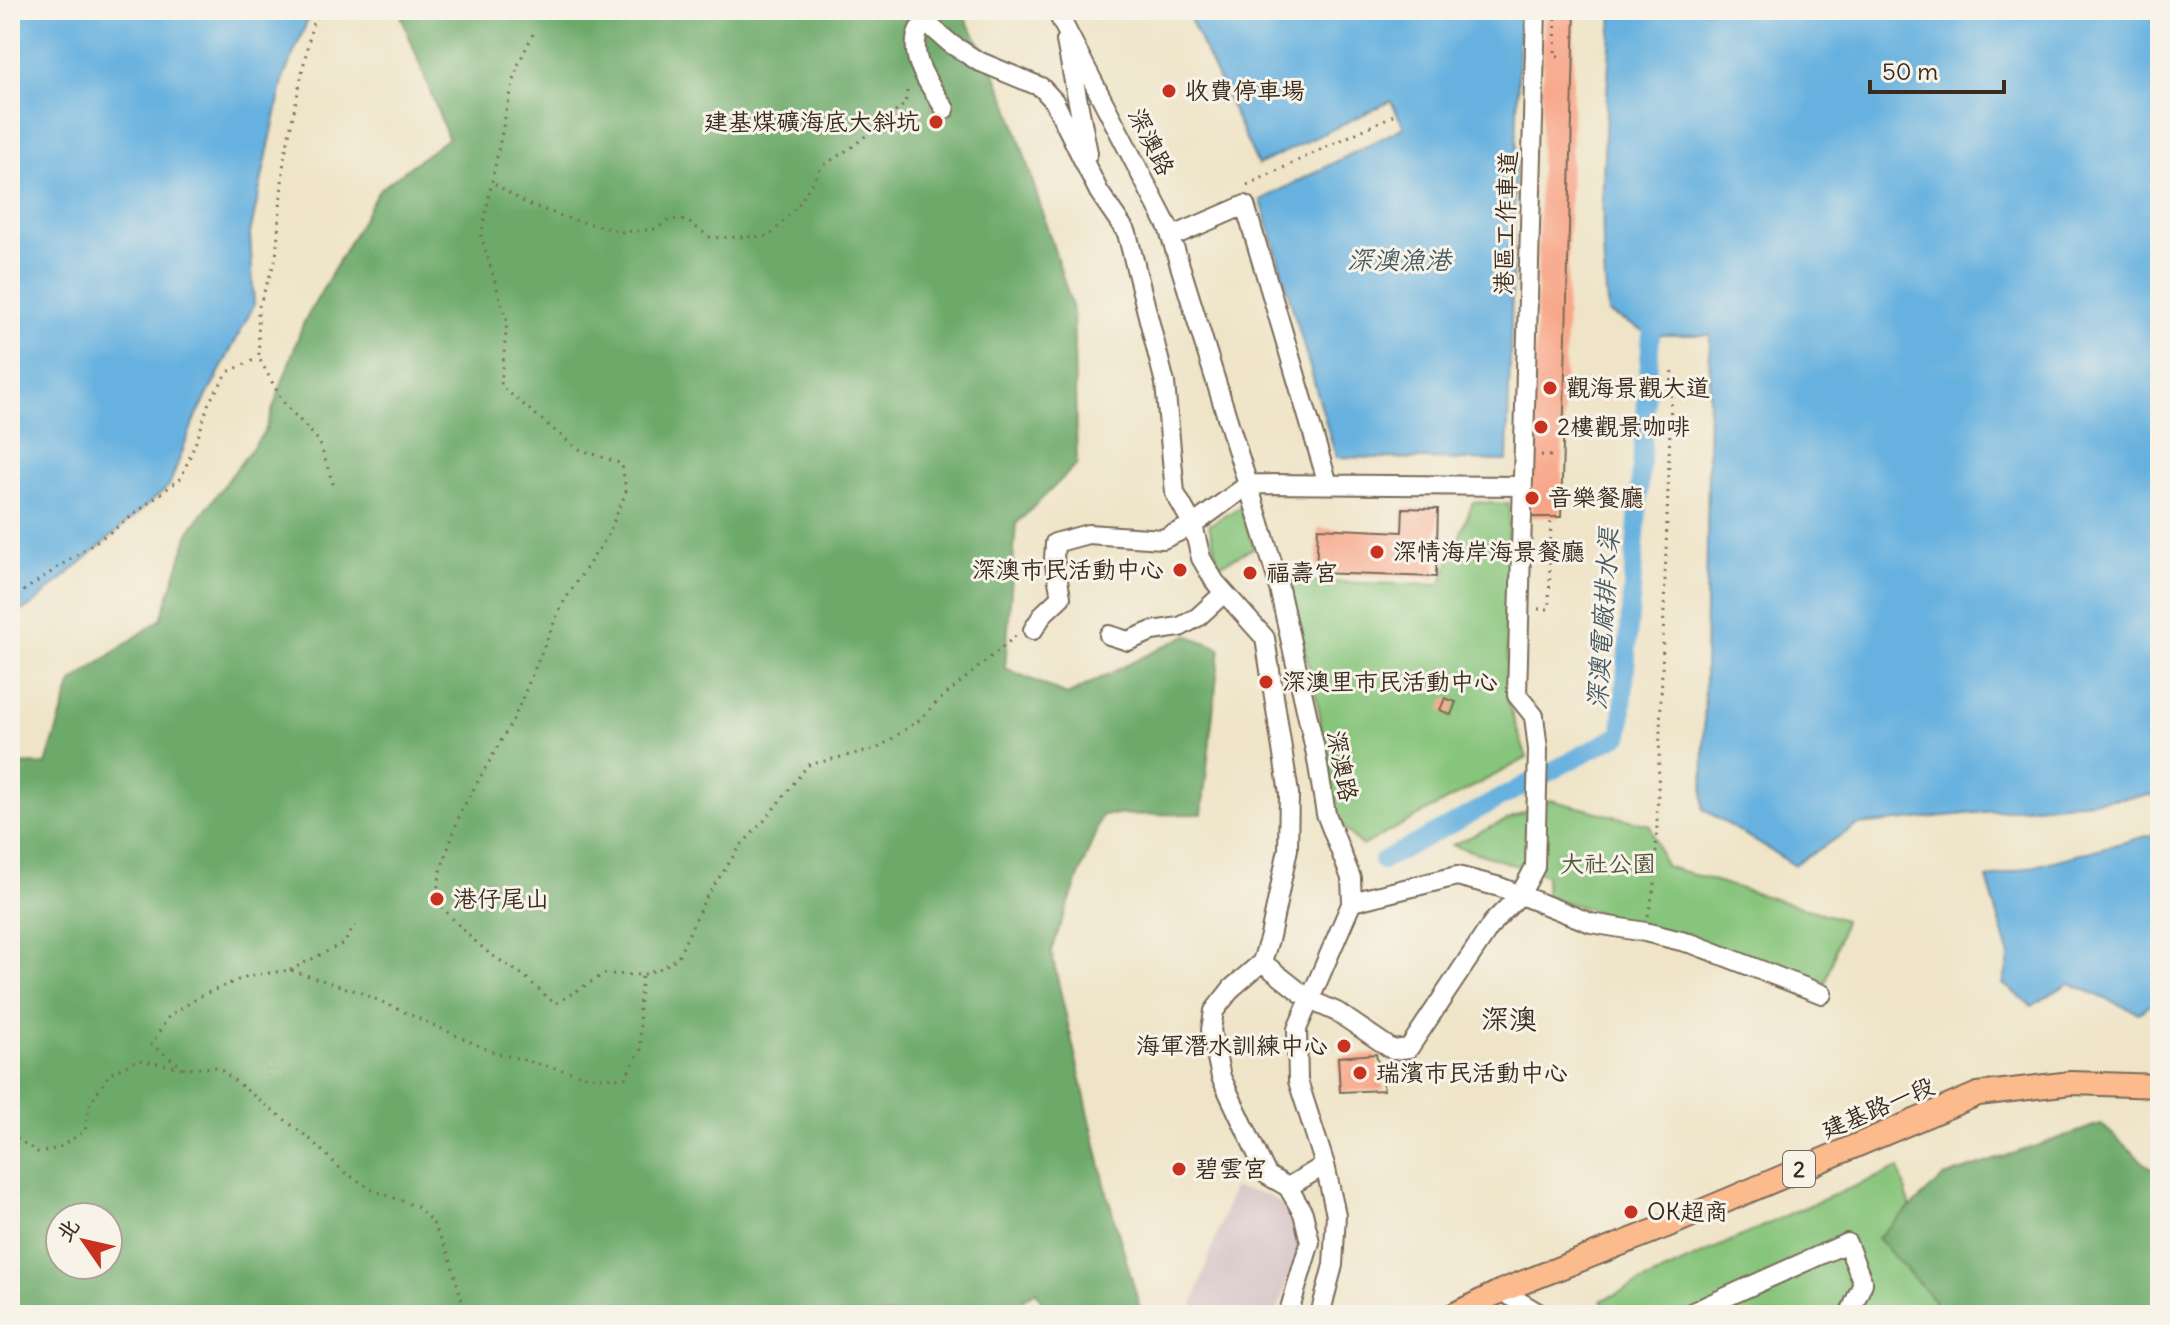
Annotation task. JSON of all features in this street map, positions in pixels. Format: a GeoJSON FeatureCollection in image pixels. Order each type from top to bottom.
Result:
{"type":"FeatureCollection","features":[{"type":"Feature","properties":{"kind":"main road","name":"建基路一段"},"geometry":{"type":"LineString","coordinates":[[1453,1315],[1501,1291],[1664,1227],[1978,1094],[2071,1083],[2160,1086]]}},
{"type":"Feature","properties":{"kind":"street","name":"深澳路"},"geometry":{"type":"LineString","coordinates":[[1056,10],[1171,237],[1276,575],[1316,754],[1326,814],[1351,878],[1352,902]]}},
{"type":"Feature","properties":{"kind":"street","name":"港區工作車道"},"geometry":{"type":"LineString","coordinates":[[1520,895],[1535,867],[1538,823],[1538,750],[1534,716],[1517,695],[1536,10]]}},
{"type":"Feature","properties":{"kind":"street"},"geometry":{"type":"LineString","coordinates":[[945,109],[921,69],[914,42],[919,29],[929,25],[978,61],[1041,87],[1054,101],[1099,192],[1127,233],[1165,383],[1175,493],[1193,525],[1201,558],[1224,593],[1265,638],[1289,794],[1288,849],[1262,962],[1232,988],[1214,1011],[1211,1030],[1221,1077],[1267,1175],[1288,1187],[1303,1213],[1310,1242],[1288,1315]]}},
{"type":"Feature","properties":{"kind":"street"},"geometry":{"type":"LineString","coordinates":[[1065,31],[1092,176]]}},
{"type":"Feature","properties":{"kind":"street"},"geometry":{"type":"LineString","coordinates":[[1171,237],[1245,205],[1328,484]]}},
{"type":"Feature","properties":{"kind":"street"},"geometry":{"type":"LineString","coordinates":[[1033,630],[1044,613],[1061,597],[1054,559],[1055,543],[1088,534],[1163,539],[1193,525],[1249,484],[1522,486]]}},
{"type":"Feature","properties":{"kind":"street"},"geometry":{"type":"LineString","coordinates":[[1109,635],[1128,641],[1152,631],[1180,627],[1198,617],[1224,593]]}},
{"type":"Feature","properties":{"kind":"street"},"geometry":{"type":"LineString","coordinates":[[1320,1315],[1333,1265],[1336,1215],[1325,1165],[1298,1081],[1297,1029],[1352,902],[1457,876],[1500,887],[1591,923],[1693,944],[1822,994]]}},
{"type":"Feature","properties":{"kind":"street"},"geometry":{"type":"LineString","coordinates":[[1262,962],[1310,1000],[1337,1012],[1393,1050],[1409,1048],[1493,922],[1520,895]]}},
{"type":"Feature","properties":{"kind":"street"},"geometry":{"type":"LineString","coordinates":[[1288,1187],[1325,1165]]}},
{"type":"Feature","properties":{"kind":"street"},"geometry":{"type":"LineString","coordinates":[[1686,1315],[1847,1243],[1863,1283],[1849,1315]]}},
{"type":"Feature","properties":{"kind":"street"},"geometry":{"type":"LineString","coordinates":[[1501,1291],[1542,1315]]}},
{"type":"Feature","properties":{"kind":"path"},"geometry":{"type":"LineString","coordinates":[[322,10],[312,25],[286,145],[276,258],[258,309],[259,358],[283,402],[319,441],[335,490]]}},
{"type":"Feature","properties":{"kind":"path"},"geometry":{"type":"LineString","coordinates":[[1556,10],[1555,56],[1560,56]]}},
{"type":"Feature","properties":{"kind":"path"},"geometry":{"type":"LineString","coordinates":[[533,34],[518,65],[481,236],[507,321],[501,386],[576,448],[622,464],[626,492],[608,535],[561,606],[514,718],[461,811],[442,866],[435,900],[490,954],[523,975],[555,1004],[604,974],[642,975],[664,967],[678,957],[714,886],[741,845],[808,765],[878,748],[918,721],[1013,636],[1033,630]]}},
{"type":"Feature","properties":{"kind":"path"},"geometry":{"type":"LineString","coordinates":[[493,183],[525,203],[570,219],[623,232],[656,229],[671,219],[687,221],[711,238],[726,240],[770,236],[801,201],[822,166],[852,147],[905,104],[910,73]]}},
{"type":"Feature","properties":{"kind":"path"},"geometry":{"type":"LineString","coordinates":[[1247,185],[1396,114]]}},
{"type":"Feature","properties":{"kind":"path"},"geometry":{"type":"LineString","coordinates":[[10,600],[119,526],[181,478],[209,402],[228,372],[259,358]]}},
{"type":"Feature","properties":{"kind":"path"},"geometry":{"type":"LineString","coordinates":[[1645,932],[1655,883],[1672,367]]}},
{"type":"Feature","properties":{"kind":"path"},"geometry":{"type":"LineString","coordinates":[[1541,455],[1552,456]]}},
{"type":"Feature","properties":{"kind":"path"},"geometry":{"type":"LineString","coordinates":[[1537,609],[1549,609],[1551,517]]}},
{"type":"Feature","properties":{"kind":"path"},"geometry":{"type":"LineString","coordinates":[[186,1069],[151,1045],[169,1016],[204,994],[248,976],[290,970],[344,943],[355,926]]}},
{"type":"Feature","properties":{"kind":"path"},"geometry":{"type":"LineString","coordinates":[[290,970],[362,993],[493,1052],[590,1077],[625,1078],[641,1049],[639,1009],[642,975]]}},
{"type":"Feature","properties":{"kind":"path"},"geometry":{"type":"LineString","coordinates":[[10,1134],[39,1153],[58,1148],[85,1131],[90,1104],[109,1074],[138,1060],[186,1069],[217,1067],[311,1140],[344,1172],[373,1190],[418,1207],[433,1223],[449,1255],[466,1315]]}},
{"type":"Feature","properties":{"kind":"shaded area"},"geometry":{"type":"Polygon","coordinates":[[[1233,1188],[1268,1195],[1297,1216],[1302,1239],[1276,1315],[1189,1315],[1233,1188]]]}},
{"type":"Feature","properties":{"kind":"green space"},"geometry":{"type":"Polygon","coordinates":[[[399,10],[960,10],[988,58],[1009,106],[1073,310],[1077,464],[1016,524],[1005,668],[1067,695],[1187,635],[1220,648],[1202,814],[1102,815],[1051,951],[1108,1197],[1142,1315],[1049,1315],[1036,1291],[1000,1315],[10,1315],[10,765],[46,764],[72,682],[161,619],[190,530],[265,431],[303,324],[379,190],[448,138],[399,10]]]}},
{"type":"Feature","properties":{"kind":"green space"},"geometry":{"type":"Polygon","coordinates":[[[1473,502],[1509,504],[1507,700],[1527,758],[1362,846],[1334,818],[1317,700],[1287,581],[1440,585],[1473,502]]]}},
{"type":"Feature","properties":{"kind":"green space"},"geometry":{"type":"Polygon","coordinates":[[[1240,507],[1254,548],[1219,565],[1209,525],[1240,507]]]}},
{"type":"Feature","properties":{"kind":"green space","name":"大社公園"},"geometry":{"type":"Polygon","coordinates":[[[1550,800],[1650,825],[1665,866],[1844,920],[1826,983],[1546,896],[1546,875],[1452,845],[1550,800]]]}},
{"type":"Feature","properties":{"kind":"green space"},"geometry":{"type":"Polygon","coordinates":[[[2101,1124],[2160,1177],[2160,1315],[1924,1315],[1935,1301],[1877,1238],[1944,1177],[2101,1124]]]}},
{"type":"Feature","properties":{"kind":"green space"},"geometry":{"type":"Polygon","coordinates":[[[1899,1168],[1941,1315],[1608,1315],[1601,1301],[1798,1210],[1899,1168]]]}},
{"type":"Feature","properties":{"kind":"water"},"geometry":{"type":"Polygon","coordinates":[[[10,10],[312,10],[284,76],[250,234],[254,305],[194,421],[169,486],[31,606],[10,616],[10,10]]]}},
{"type":"Feature","properties":{"kind":"water","name":"深澳漁港"},"geometry":{"type":"Polygon","coordinates":[[[1186,10],[1520,10],[1507,461],[1336,457],[1261,200],[1404,127],[1391,101],[1258,165],[1186,10]]]}},
{"type":"Feature","properties":{"kind":"water"},"geometry":{"type":"Polygon","coordinates":[[[1612,10],[2160,10],[2160,794],[1858,825],[1794,865],[1703,809],[1710,335],[1651,335],[1608,313],[1603,200],[1612,10]]]}},
{"type":"Feature","properties":{"kind":"water"},"geometry":{"type":"Polygon","coordinates":[[[2158,833],[2160,997],[2139,1013],[2069,983],[2032,1006],[2003,984],[2010,956],[1987,879],[2158,833]]]}},
{"type":"Feature","properties":{"kind":"building","name":"觀海景觀大道"},"geometry":{"type":"Polygon","coordinates":[[[1544,10],[1575,10],[1561,517],[1531,517],[1544,10]]]}},
{"type":"Feature","properties":{"kind":"building","name":"深情海岸海景餐廳"},"geometry":{"type":"Polygon","coordinates":[[[1403,508],[1438,509],[1436,577],[1316,573],[1318,528],[1402,532],[1403,508]]]}},
{"type":"Feature","properties":{"kind":"building"},"geometry":{"type":"Polygon","coordinates":[[[1445,698],[1456,702],[1451,715],[1440,710],[1445,698]]]}},
{"type":"Feature","properties":{"kind":"building","name":"瑞濱市民活動中心"},"geometry":{"type":"Polygon","coordinates":[[[1376,1054],[1384,1090],[1340,1092],[1338,1057],[1376,1054]]]}},
{"type":"Feature","properties":{"kind":"waterway","name":"深澳電廠排水渠"},"geometry":{"type":"LineString","coordinates":[[1382,861],[1621,734],[1651,335]]}},
{"type":"Feature","properties":{"kind":"place","name":"收費停車場"},"geometry":{"type":"Point","coordinates":[1169,91]}},
{"type":"Feature","properties":{"kind":"place","name":"建基煤礦海底大斜坑"},"geometry":{"type":"Point","coordinates":[936,122]}},
{"type":"Feature","properties":{"kind":"place","name":"觀海景觀大道"},"geometry":{"type":"Point","coordinates":[1550,388]}},
{"type":"Feature","properties":{"kind":"place","name":"2樓觀景咖啡"},"geometry":{"type":"Point","coordinates":[1541,427]}},
{"type":"Feature","properties":{"kind":"place","name":"音樂餐廳"},"geometry":{"type":"Point","coordinates":[1532,498]}},
{"type":"Feature","properties":{"kind":"place","name":"深情海岸海景餐廳"},"geometry":{"type":"Point","coordinates":[1377,552]}},
{"type":"Feature","properties":{"kind":"place","name":"深澳市民活動中心"},"geometry":{"type":"Point","coordinates":[1180,570]}},
{"type":"Feature","properties":{"kind":"place","name":"福壽宮"},"geometry":{"type":"Point","coordinates":[1250,573]}},
{"type":"Feature","properties":{"kind":"place","name":"深澳里市民活動中心"},"geometry":{"type":"Point","coordinates":[1266,682]}},
{"type":"Feature","properties":{"kind":"place","name":"港仔尾山"},"geometry":{"type":"Point","coordinates":[437,899]}},
{"type":"Feature","properties":{"kind":"place","name":"海軍潛水訓練中心"},"geometry":{"type":"Point","coordinates":[1344,1046]}},
{"type":"Feature","properties":{"kind":"place","name":"瑞濱市民活動中心"},"geometry":{"type":"Point","coordinates":[1360,1073]}},
{"type":"Feature","properties":{"kind":"place","name":"碧雲宮"},"geometry":{"type":"Point","coordinates":[1179,1169]}},
{"type":"Feature","properties":{"kind":"place","name":"OK超商"},"geometry":{"type":"Point","coordinates":[1631,1212]}},
{"type":"Feature","properties":{"kind":"district","name":"深澳"},"geometry":{"type":"Point","coordinates":[1509,1019]}}]}
